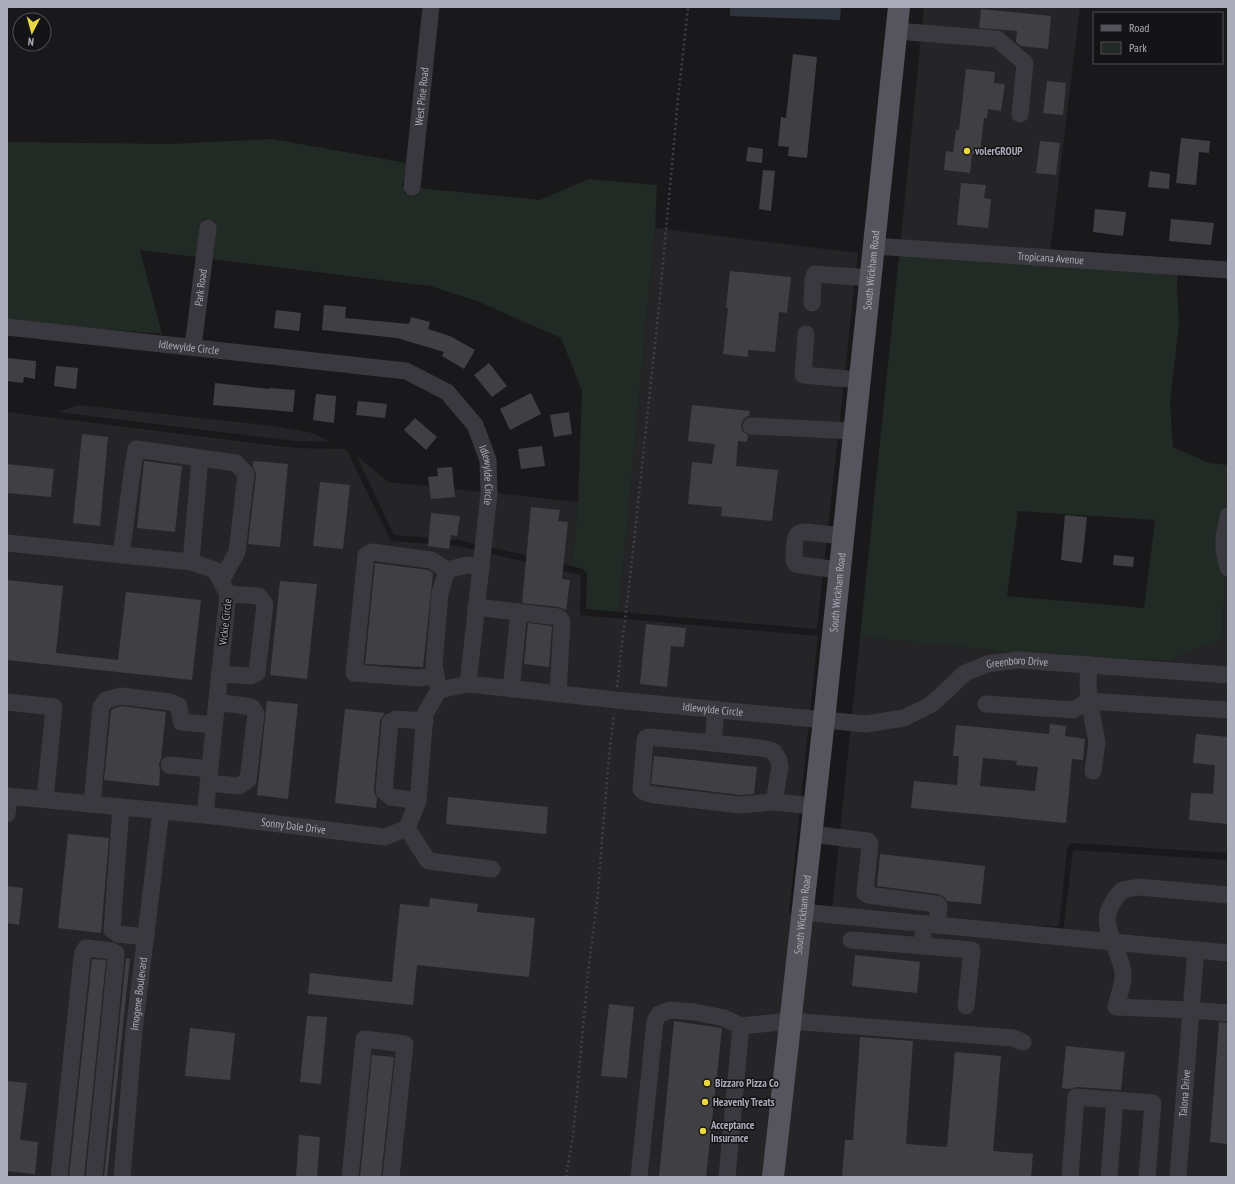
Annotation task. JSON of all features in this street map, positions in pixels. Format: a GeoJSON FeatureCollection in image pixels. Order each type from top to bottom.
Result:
{"type":"FeatureCollection","features":[{"type":"Feature","properties":{"kind":"main road","name":"South Wickham Road"},"geometry":{"type":"LineString","coordinates":[[772,1176],[824,720],[899,7]]}},
{"type":"Feature","properties":{"kind":"street","name":"West Pine Road"},"geometry":{"type":"LineString","coordinates":[[412,187],[431,7]]}},
{"type":"Feature","properties":{"kind":"street"},"geometry":{"type":"LineString","coordinates":[[896,31],[997,39],[1025,63],[1020,114]]}},
{"type":"Feature","properties":{"kind":"street","name":"Park Road"},"geometry":{"type":"LineString","coordinates":[[193,347],[208,228]]}},
{"type":"Feature","properties":{"kind":"street","name":"Tropicana Avenue"},"geometry":{"type":"LineString","coordinates":[[874,246],[1228,270]]}},
{"type":"Feature","properties":{"kind":"street"},"geometry":{"type":"LineString","coordinates":[[812,303],[813,279],[815,274],[870,278]]}},
{"type":"Feature","properties":{"kind":"street","name":"Idlewylde Circle"},"geometry":{"type":"LineString","coordinates":[[7,327],[406,371],[447,392],[475,425],[488,460],[489,494],[468,684],[824,720]]}},
{"type":"Feature","properties":{"kind":"street"},"geometry":{"type":"LineString","coordinates":[[806,334],[803,375],[860,380]]}},
{"type":"Feature","properties":{"kind":"street"},"geometry":{"type":"LineString","coordinates":[[751,426],[854,432]]}},
{"type":"Feature","properties":{"kind":"street"},"geometry":{"type":"LineString","coordinates":[[121,555],[132,466],[136,449],[236,463],[246,474],[237,552],[225,587]]}},
{"type":"Feature","properties":{"kind":"street"},"geometry":{"type":"LineString","coordinates":[[191,562],[200,458]]}},
{"type":"Feature","properties":{"kind":"street"},"geometry":{"type":"LineString","coordinates":[[1228,516],[1224,538],[1224,550],[1228,568]]}},
{"type":"Feature","properties":{"kind":"street"},"geometry":{"type":"LineString","coordinates":[[839,570],[796,564],[794,561],[794,553],[796,537],[800,533],[806,532],[843,536]]}},
{"type":"Feature","properties":{"kind":"street"},"geometry":{"type":"LineString","coordinates":[[7,543],[191,562],[215,570],[225,587],[259,596],[266,604],[257,673],[251,676],[220,674]]}},
{"type":"Feature","properties":{"kind":"street"},"geometry":{"type":"LineString","coordinates":[[468,684],[438,683],[418,678],[354,673],[366,555],[372,552],[431,560],[447,570],[467,565],[481,567]]}},
{"type":"Feature","properties":{"kind":"street"},"geometry":{"type":"LineString","coordinates":[[447,570],[440,593],[434,665],[438,683],[426,714],[418,801],[407,828],[428,861],[492,869]]}},
{"type":"Feature","properties":{"kind":"street","name":"Vickie Circle"},"geometry":{"type":"LineString","coordinates":[[205,815],[220,674],[225,587]]}},
{"type":"Feature","properties":{"kind":"street"},"geometry":{"type":"LineString","coordinates":[[476,606],[558,617],[562,621],[558,694]]}},
{"type":"Feature","properties":{"kind":"street"},"geometry":{"type":"LineString","coordinates":[[511,689],[519,612]]}},
{"type":"Feature","properties":{"kind":"street","name":"Greenboro Drive"},"geometry":{"type":"LineString","coordinates":[[824,720],[866,724],[904,718],[932,704],[965,673],[987,664],[1018,660],[1228,675]]}},
{"type":"Feature","properties":{"kind":"street"},"geometry":{"type":"LineString","coordinates":[[1089,664],[1089,701],[1097,742],[1094,771]]}},
{"type":"Feature","properties":{"kind":"street"},"geometry":{"type":"LineString","coordinates":[[92,804],[101,707],[106,700],[121,696],[170,702],[179,706],[181,722],[214,725]]}},
{"type":"Feature","properties":{"kind":"street"},"geometry":{"type":"LineString","coordinates":[[986,704],[1073,710],[1089,701],[1228,710]]}},
{"type":"Feature","properties":{"kind":"street"},"geometry":{"type":"LineString","coordinates":[[7,702],[54,707],[45,799]]}},
{"type":"Feature","properties":{"kind":"street"},"geometry":{"type":"LineString","coordinates":[[169,764],[239,786],[248,780],[256,714],[252,707],[217,702]]}},
{"type":"Feature","properties":{"kind":"street"},"geometry":{"type":"LineString","coordinates":[[713,743],[716,710]]}},
{"type":"Feature","properties":{"kind":"street"},"geometry":{"type":"LineString","coordinates":[[418,801],[391,797],[384,791],[390,722],[396,718],[425,721]]}},
{"type":"Feature","properties":{"kind":"street"},"geometry":{"type":"LineString","coordinates":[[774,802],[780,767],[779,760],[774,752],[760,748],[649,737],[646,738],[641,789],[648,794],[740,805],[774,802],[814,806]]}},
{"type":"Feature","properties":{"kind":"street"},"geometry":{"type":"LineString","coordinates":[[7,814],[8,796]]}},
{"type":"Feature","properties":{"kind":"street","name":"Sonny Dale Drive"},"geometry":{"type":"LineString","coordinates":[[8,796],[205,815],[385,837],[407,828]]}},
{"type":"Feature","properties":{"kind":"street"},"geometry":{"type":"LineString","coordinates":[[121,807],[112,930],[118,934],[146,937]]}},
{"type":"Feature","properties":{"kind":"street","name":"Imogene Boulevard"},"geometry":{"type":"LineString","coordinates":[[122,1177],[134,1031],[161,811]]}},
{"type":"Feature","properties":{"kind":"street"},"geometry":{"type":"LineString","coordinates":[[811,834],[868,841],[870,844],[865,893],[868,895],[937,904],[939,906],[930,924],[923,946]]}},
{"type":"Feature","properties":{"kind":"street"},"geometry":{"type":"LineString","coordinates":[[1228,895],[1138,888],[1122,890],[1114,900],[1108,912],[1107,923],[1109,933],[1114,942],[1122,965],[1124,976],[1116,1007],[1228,1013]]}},
{"type":"Feature","properties":{"kind":"street"},"geometry":{"type":"LineString","coordinates":[[802,912],[1228,953]]}},
{"type":"Feature","properties":{"kind":"street"},"geometry":{"type":"LineString","coordinates":[[851,940],[972,950],[966,1006]]}},
{"type":"Feature","properties":{"kind":"street"},"geometry":{"type":"LineString","coordinates":[[59,1177],[82,958],[86,948],[112,951],[116,953],[94,1177]]}},
{"type":"Feature","properties":{"kind":"street","name":"Talona Drive"},"geometry":{"type":"LineString","coordinates":[[1178,1177],[1196,950]]}},
{"type":"Feature","properties":{"kind":"street"},"geometry":{"type":"LineString","coordinates":[[639,1177],[655,1021],[659,1014],[670,1010],[695,1012],[724,1018],[741,1026],[790,1021],[1013,1038],[1023,1042]]}},
{"type":"Feature","properties":{"kind":"street"},"geometry":{"type":"LineString","coordinates":[[727,1177],[741,1026]]}},
{"type":"Feature","properties":{"kind":"street"},"geometry":{"type":"LineString","coordinates":[[350,1177],[364,1039],[405,1044],[391,1177]]}},
{"type":"Feature","properties":{"kind":"street"},"geometry":{"type":"LineString","coordinates":[[1070,1177],[1076,1097],[1153,1103],[1147,1177]]}},
{"type":"Feature","properties":{"kind":"street"},"geometry":{"type":"LineString","coordinates":[[1109,1177],[1115,1100]]}},
{"type":"Feature","properties":{"kind":"path"},"geometry":{"type":"LineString","coordinates":[[566,1177],[573,1136],[588,973],[597,902],[608,767],[659,306],[678,91],[688,7]]}},
{"type":"Feature","properties":{"kind":"shaded area"},"geometry":{"type":"Polygon","coordinates":[[[730,7],[841,7],[840,20],[730,16],[730,7]]]}},
{"type":"Feature","properties":{"kind":"shaded area"},"geometry":{"type":"Polygon","coordinates":[[[924,7],[1080,7],[1049,261],[900,247],[924,7]]]}},
{"type":"Feature","properties":{"kind":"shaded area"},"geometry":{"type":"Polygon","coordinates":[[[655,228],[858,253],[817,629],[619,612],[655,228]]]}},
{"type":"Feature","properties":{"kind":"shaded area"},"geometry":{"type":"Polygon","coordinates":[[[79,405],[274,426],[312,433],[331,442],[295,441],[57,412],[79,405]]]}},
{"type":"Feature","properties":{"kind":"shaded area"},"geometry":{"type":"Polygon","coordinates":[[[7,412],[294,448],[346,449],[391,541],[458,546],[581,575],[580,615],[818,636],[789,913],[1063,933],[1073,850],[1228,860],[1228,1177],[7,1177],[7,412]]]}},
{"type":"Feature","properties":{"kind":"shaded area"},"geometry":{"type":"Polygon","coordinates":[[[356,455],[388,482],[482,492],[476,544],[459,540],[394,535],[356,455]]]}},
{"type":"Feature","properties":{"kind":"shaded area"},"geometry":{"type":"Polygon","coordinates":[[[1228,466],[1228,853],[1070,844],[1067,849],[1059,927],[832,910],[860,637],[1048,656],[1169,661],[1223,638],[1228,466]]]}},
{"type":"Feature","properties":{"kind":"shaded area"},"geometry":{"type":"Polygon","coordinates":[[[495,493],[578,502],[572,566],[489,547],[495,493]]]}},
{"type":"Feature","properties":{"kind":"green space"},"geometry":{"type":"Polygon","coordinates":[[[272,139],[407,163],[402,187],[405,187],[404,193],[417,195],[418,188],[540,200],[588,179],[657,185],[655,228],[619,612],[586,609],[587,573],[583,569],[572,566],[578,502],[582,391],[561,338],[477,301],[430,286],[211,259],[215,221],[203,219],[197,257],[140,250],[162,334],[7,319],[7,142],[171,144],[272,139]]]}},
{"type":"Feature","properties":{"kind":"green space"},"geometry":{"type":"Polygon","coordinates":[[[900,247],[1178,273],[1177,286],[1179,325],[1170,402],[1173,447],[1209,463],[1228,465],[1223,638],[1169,661],[1048,656],[860,637],[900,247]],[[1018,511],[1007,596],[1144,608],[1155,520],[1018,511]]]}},
{"type":"Feature","properties":{"kind":"building"},"geometry":{"type":"Polygon","coordinates":[[[981,9],[1051,16],[1048,49],[1021,46],[1016,42],[1017,31],[979,28],[981,9]]]}},
{"type":"Feature","properties":{"kind":"building"},"geometry":{"type":"Polygon","coordinates":[[[793,54],[817,57],[807,158],[788,156],[789,147],[778,146],[781,117],[786,118],[793,54]]]}},
{"type":"Feature","properties":{"kind":"building"},"geometry":{"type":"Polygon","coordinates":[[[966,69],[995,72],[994,83],[1005,84],[1001,111],[988,109],[987,118],[984,118],[980,154],[972,154],[970,173],[944,170],[946,151],[953,152],[956,130],[959,130],[966,69]]]}},
{"type":"Feature","properties":{"kind":"building"},"geometry":{"type":"Polygon","coordinates":[[[1047,81],[1066,83],[1063,115],[1043,113],[1047,81]]]}},
{"type":"Feature","properties":{"kind":"building"},"geometry":{"type":"Polygon","coordinates":[[[1181,138],[1210,141],[1209,153],[1199,152],[1196,185],[1176,183],[1181,138]]]}},
{"type":"Feature","properties":{"kind":"building"},"geometry":{"type":"Polygon","coordinates":[[[1040,141],[1060,143],[1056,175],[1036,173],[1040,141]]]}},
{"type":"Feature","properties":{"kind":"building"},"geometry":{"type":"Polygon","coordinates":[[[748,147],[763,149],[762,163],[746,161],[748,147]]]}},
{"type":"Feature","properties":{"kind":"building"},"geometry":{"type":"Polygon","coordinates":[[[763,170],[775,171],[771,211],[759,209],[763,170]]]}},
{"type":"Feature","properties":{"kind":"building"},"geometry":{"type":"Polygon","coordinates":[[[1150,171],[1170,174],[1169,189],[1148,187],[1150,171]]]}},
{"type":"Feature","properties":{"kind":"building"},"geometry":{"type":"Polygon","coordinates":[[[961,183],[986,185],[984,198],[991,199],[988,228],[957,225],[961,183]]]}},
{"type":"Feature","properties":{"kind":"building"},"geometry":{"type":"Polygon","coordinates":[[[1095,209],[1126,212],[1123,236],[1093,232],[1095,209]]]}},
{"type":"Feature","properties":{"kind":"building"},"geometry":{"type":"Polygon","coordinates":[[[1171,219],[1214,223],[1211,245],[1169,241],[1171,219]]]}},
{"type":"Feature","properties":{"kind":"building"},"geometry":{"type":"Polygon","coordinates":[[[730,271],[791,277],[787,313],[779,312],[775,352],[748,350],[748,357],[723,354],[730,271]]]}},
{"type":"Feature","properties":{"kind":"building"},"geometry":{"type":"Polygon","coordinates":[[[324,305],[346,307],[345,318],[409,324],[411,317],[430,322],[428,329],[450,336],[475,350],[464,369],[442,356],[444,352],[397,338],[322,330],[324,305]]]}},
{"type":"Feature","properties":{"kind":"building"},"geometry":{"type":"Polygon","coordinates":[[[276,310],[301,313],[299,331],[274,328],[276,310]]]}},
{"type":"Feature","properties":{"kind":"building"},"geometry":{"type":"Polygon","coordinates":[[[7,358],[36,361],[35,379],[24,377],[23,383],[7,381],[7,358]]]}},
{"type":"Feature","properties":{"kind":"building"},"geometry":{"type":"Polygon","coordinates":[[[489,363],[507,386],[492,397],[474,375],[489,363]]]}},
{"type":"Feature","properties":{"kind":"building"},"geometry":{"type":"Polygon","coordinates":[[[56,366],[78,368],[76,389],[54,386],[56,366]]]}},
{"type":"Feature","properties":{"kind":"building"},"geometry":{"type":"Polygon","coordinates":[[[215,383],[269,389],[295,390],[293,412],[213,405],[215,383]]]}},
{"type":"Feature","properties":{"kind":"building"},"geometry":{"type":"Polygon","coordinates":[[[531,393],[541,414],[510,430],[500,409],[531,393]]]}},
{"type":"Feature","properties":{"kind":"building"},"geometry":{"type":"Polygon","coordinates":[[[316,394],[336,396],[334,423],[313,420],[316,394]]]}},
{"type":"Feature","properties":{"kind":"building"},"geometry":{"type":"Polygon","coordinates":[[[358,401],[387,404],[385,418],[356,415],[358,401]]]}},
{"type":"Feature","properties":{"kind":"building"},"geometry":{"type":"Polygon","coordinates":[[[692,405],[750,411],[749,416],[743,420],[741,425],[742,431],[748,435],[747,442],[738,441],[736,466],[778,470],[772,521],[721,516],[722,507],[688,504],[692,462],[712,464],[715,444],[688,441],[692,405]]]}},
{"type":"Feature","properties":{"kind":"building"},"geometry":{"type":"Polygon","coordinates":[[[569,412],[572,434],[554,437],[550,415],[569,412]]]}},
{"type":"Feature","properties":{"kind":"building"},"geometry":{"type":"Polygon","coordinates":[[[415,418],[437,437],[426,450],[404,430],[415,418]]]}},
{"type":"Feature","properties":{"kind":"building"},"geometry":{"type":"Polygon","coordinates":[[[82,434],[108,437],[100,526],[73,523],[82,434]]]}},
{"type":"Feature","properties":{"kind":"building"},"geometry":{"type":"Polygon","coordinates":[[[542,446],[545,466],[521,469],[518,449],[542,446]]]}},
{"type":"Feature","properties":{"kind":"building"},"geometry":{"type":"Polygon","coordinates":[[[144,461],[182,466],[175,532],[137,528],[144,461]]]}},
{"type":"Feature","properties":{"kind":"building"},"geometry":{"type":"Polygon","coordinates":[[[253,461],[288,464],[280,547],[248,544],[256,475],[253,467],[253,461]]]}},
{"type":"Feature","properties":{"kind":"building"},"geometry":{"type":"Polygon","coordinates":[[[7,464],[54,469],[51,497],[7,493],[7,464]]]}},
{"type":"Feature","properties":{"kind":"building"},"geometry":{"type":"Polygon","coordinates":[[[452,467],[455,497],[431,499],[428,477],[438,476],[437,468],[452,467]]]}},
{"type":"Feature","properties":{"kind":"building"},"geometry":{"type":"Polygon","coordinates":[[[320,482],[350,485],[343,549],[313,546],[320,482]]]}},
{"type":"Feature","properties":{"kind":"building"},"geometry":{"type":"Polygon","coordinates":[[[531,507],[560,510],[558,521],[568,522],[562,579],[570,580],[566,610],[559,607],[522,603],[531,507]]]}},
{"type":"Feature","properties":{"kind":"building"},"geometry":{"type":"Polygon","coordinates":[[[431,513],[460,516],[457,536],[451,535],[449,549],[428,546],[431,513]]]}},
{"type":"Feature","properties":{"kind":"building"},"geometry":{"type":"Polygon","coordinates":[[[1065,515],[1087,517],[1082,563],[1061,560],[1065,515]]]}},
{"type":"Feature","properties":{"kind":"building"},"geometry":{"type":"Polygon","coordinates":[[[1114,555],[1134,557],[1133,567],[1113,565],[1114,555]]]}},
{"type":"Feature","properties":{"kind":"building"},"geometry":{"type":"Polygon","coordinates":[[[375,563],[428,570],[433,573],[423,667],[365,664],[375,563]]]}},
{"type":"Feature","properties":{"kind":"building"},"geometry":{"type":"Polygon","coordinates":[[[7,580],[63,586],[56,653],[118,660],[126,592],[201,600],[192,680],[7,660],[7,580]]]}},
{"type":"Feature","properties":{"kind":"building"},"geometry":{"type":"Polygon","coordinates":[[[280,581],[317,584],[307,679],[270,675],[280,581]]]}},
{"type":"Feature","properties":{"kind":"building"},"geometry":{"type":"Polygon","coordinates":[[[528,623],[552,626],[549,667],[524,664],[528,623]]]}},
{"type":"Feature","properties":{"kind":"building"},"geometry":{"type":"Polygon","coordinates":[[[646,624],[686,628],[684,647],[671,646],[667,687],[640,684],[646,624]]]}},
{"type":"Feature","properties":{"kind":"building"},"geometry":{"type":"Polygon","coordinates":[[[267,701],[298,704],[288,799],[257,795],[267,701]]]}},
{"type":"Feature","properties":{"kind":"building"},"geometry":{"type":"Polygon","coordinates":[[[122,706],[166,712],[161,759],[159,764],[159,786],[104,780],[111,711],[112,709],[122,706]]]}},
{"type":"Feature","properties":{"kind":"building"},"geometry":{"type":"Polygon","coordinates":[[[345,709],[385,713],[380,721],[374,790],[377,798],[376,808],[335,803],[345,709]]]}},
{"type":"Feature","properties":{"kind":"building"},"geometry":{"type":"Polygon","coordinates":[[[1050,724],[1066,726],[1065,736],[1085,739],[1083,760],[1072,759],[1066,823],[911,808],[914,781],[957,785],[959,756],[953,756],[956,725],[1049,734],[1050,724]],[[983,758],[980,786],[1035,791],[1038,767],[1016,765],[1017,761],[983,758]]]}},
{"type":"Feature","properties":{"kind":"building"},"geometry":{"type":"Polygon","coordinates":[[[1196,734],[1228,737],[1228,824],[1189,820],[1191,793],[1213,794],[1215,765],[1193,763],[1196,734]]]}},
{"type":"Feature","properties":{"kind":"building"},"geometry":{"type":"Polygon","coordinates":[[[654,756],[757,767],[754,794],[740,795],[651,784],[654,756]]]}},
{"type":"Feature","properties":{"kind":"building"},"geometry":{"type":"Polygon","coordinates":[[[448,797],[548,807],[546,834],[446,824],[448,797]]]}},
{"type":"Feature","properties":{"kind":"building"},"geometry":{"type":"Polygon","coordinates":[[[68,834],[109,838],[101,933],[58,928],[68,834]]]}},
{"type":"Feature","properties":{"kind":"building"},"geometry":{"type":"Polygon","coordinates":[[[880,854],[985,866],[981,904],[947,901],[944,897],[938,894],[877,886],[880,854]]]}},
{"type":"Feature","properties":{"kind":"building"},"geometry":{"type":"Polygon","coordinates":[[[7,886],[23,888],[19,925],[7,923],[7,886]]]}},
{"type":"Feature","properties":{"kind":"building"},"geometry":{"type":"Polygon","coordinates":[[[430,898],[478,904],[477,912],[535,918],[529,977],[417,965],[413,1005],[308,994],[310,973],[392,982],[400,904],[429,907],[430,898]]]}},
{"type":"Feature","properties":{"kind":"building"},"geometry":{"type":"Polygon","coordinates":[[[855,955],[920,962],[917,993],[852,986],[855,955]]]}},
{"type":"Feature","properties":{"kind":"building"},"geometry":{"type":"Polygon","coordinates":[[[126,958],[130,959],[107,1177],[104,1177],[126,958]]]}},
{"type":"Feature","properties":{"kind":"building"},"geometry":{"type":"Polygon","coordinates":[[[92,959],[106,960],[84,1177],[69,1177],[92,959]]]}},
{"type":"Feature","properties":{"kind":"building"},"geometry":{"type":"Polygon","coordinates":[[[609,1004],[634,1007],[627,1078],[601,1076],[609,1004]]]}},
{"type":"Feature","properties":{"kind":"building"},"geometry":{"type":"Polygon","coordinates":[[[307,1016],[327,1017],[321,1084],[300,1082],[307,1016]]]}},
{"type":"Feature","properties":{"kind":"building"},"geometry":{"type":"Polygon","coordinates":[[[674,1021],[722,1028],[706,1177],[659,1177],[674,1021]]]}},
{"type":"Feature","properties":{"kind":"building"},"geometry":{"type":"Polygon","coordinates":[[[1219,1022],[1228,1023],[1228,1144],[1210,1142],[1219,1022]]]}},
{"type":"Feature","properties":{"kind":"building"},"geometry":{"type":"Polygon","coordinates":[[[190,1028],[235,1033],[230,1080],[185,1076],[190,1028]]]}},
{"type":"Feature","properties":{"kind":"building"},"geometry":{"type":"Polygon","coordinates":[[[860,1037],[913,1041],[906,1144],[947,1147],[955,1052],[1001,1056],[993,1151],[1033,1154],[1031,1177],[842,1177],[845,1140],[853,1140],[860,1037]]]}},
{"type":"Feature","properties":{"kind":"building"},"geometry":{"type":"Polygon","coordinates":[[[1066,1046],[1125,1052],[1121,1090],[1077,1087],[1070,1089],[1062,1088],[1066,1046]]]}},
{"type":"Feature","properties":{"kind":"building"},"geometry":{"type":"Polygon","coordinates":[[[372,1055],[394,1057],[381,1177],[360,1177],[372,1055]]]}},
{"type":"Feature","properties":{"kind":"building"},"geometry":{"type":"Polygon","coordinates":[[[7,1081],[27,1083],[20,1140],[38,1142],[35,1174],[7,1171],[7,1081]]]}},
{"type":"Feature","properties":{"kind":"building"},"geometry":{"type":"Polygon","coordinates":[[[299,1135],[320,1137],[317,1177],[296,1177],[299,1135]]]}},
{"type":"Feature","properties":{"kind":"place","name":"volerGROUP"},"geometry":{"type":"Point","coordinates":[967,151]}},
{"type":"Feature","properties":{"kind":"place","name":"Bizzaro Pizza Co"},"geometry":{"type":"Point","coordinates":[707,1083]}},
{"type":"Feature","properties":{"kind":"place","name":"Heavenly Treats"},"geometry":{"type":"Point","coordinates":[705,1102]}},
{"type":"Feature","properties":{"kind":"place","name":"Acceptance Insurance"},"geometry":{"type":"Point","coordinates":[703,1131]}}]}
